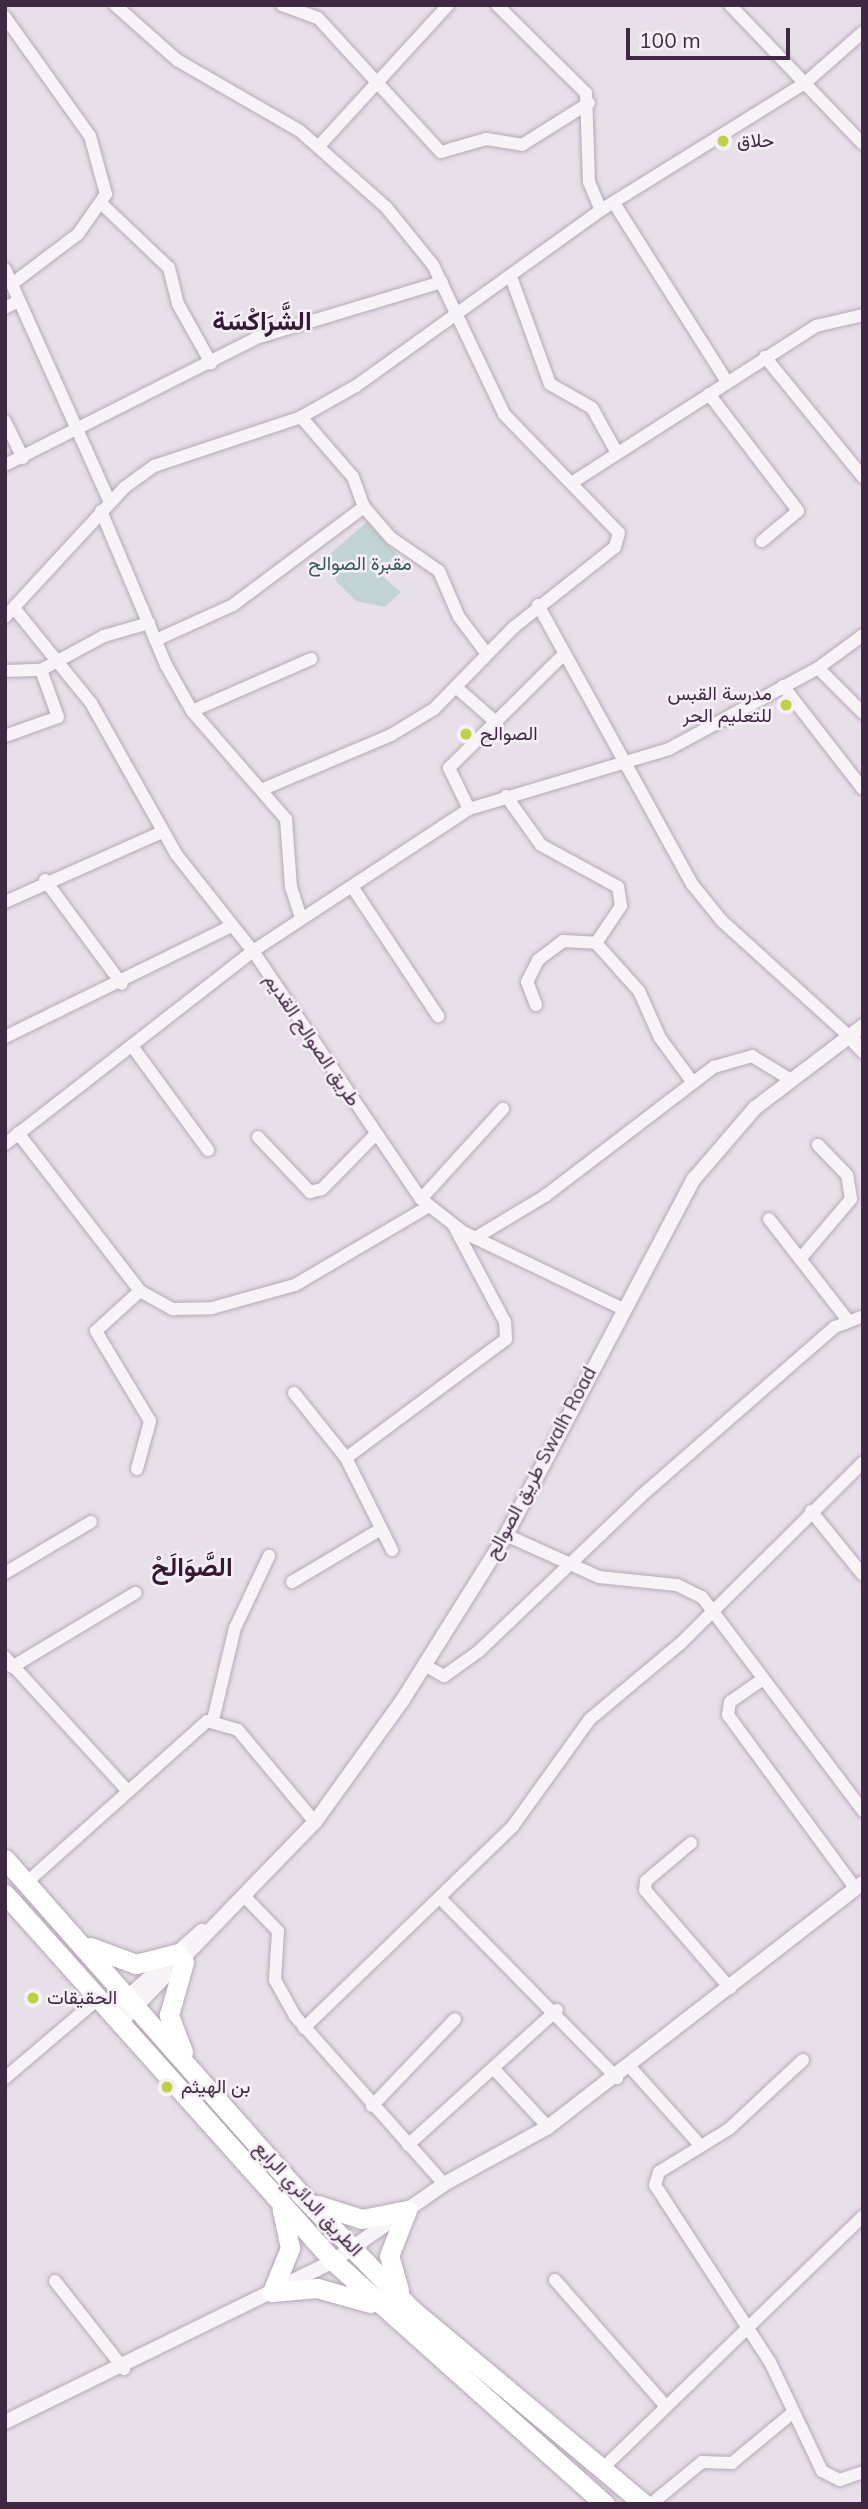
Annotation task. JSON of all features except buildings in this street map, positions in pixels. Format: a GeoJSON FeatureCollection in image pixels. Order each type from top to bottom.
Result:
{"type":"FeatureCollection","features":[{"type":"Feature","properties":{"kind":"main road","name":"الطريق الدائري الرابع"},"geometry":{"type":"LineString","coordinates":[[5,1860],[78,1939],[301,2195],[411,2309],[644,2504]]}},
{"type":"Feature","properties":{"kind":"main road","name":"الطريق الدائري الرابع"},"geometry":{"type":"LineString","coordinates":[[5,1894],[333,2261],[382,2309],[605,2504]]}},
{"type":"Feature","properties":{"kind":"main road"},"geometry":{"type":"LineString","coordinates":[[78,1939],[122,1963],[181,1957],[169,2015],[202,2082]]}},
{"type":"Feature","properties":{"kind":"main road"},"geometry":{"type":"LineString","coordinates":[[301,2195],[346,2217],[407,2210],[389,2256],[411,2309]]}},
{"type":"Feature","properties":{"kind":"main road"},"geometry":{"type":"LineString","coordinates":[[279,2201],[290,2248],[272,2292],[334,2290],[382,2309]]}},
{"type":"Feature","properties":{"kind":"street"},"geometry":{"type":"LineString","coordinates":[[115,5],[177,60],[319,146],[403,226],[442,282],[504,414],[612,522],[619,541],[538,606],[487,654],[457,688],[391,735],[261,790]]}},
{"type":"Feature","properties":{"kind":"street"},"geometry":{"type":"LineString","coordinates":[[282,5],[312,13],[380,81],[441,152],[486,139],[523,145],[589,103]]}},
{"type":"Feature","properties":{"kind":"street"},"geometry":{"type":"LineString","coordinates":[[319,146],[448,5]]}},
{"type":"Feature","properties":{"kind":"street"},"geometry":{"type":"LineString","coordinates":[[497,5],[589,103],[588,169],[601,210]]}},
{"type":"Feature","properties":{"kind":"street"},"geometry":{"type":"LineString","coordinates":[[730,5],[863,144]]}},
{"type":"Feature","properties":{"kind":"street"},"geometry":{"type":"LineString","coordinates":[[5,17],[90,136],[106,182],[104,206],[78,234],[12,284]]}},
{"type":"Feature","properties":{"kind":"street"},"geometry":{"type":"LineString","coordinates":[[863,32],[805,83],[601,210],[456,316],[301,417],[154,466],[105,507],[10,612],[61,663],[92,703],[162,832],[253,951],[301,918],[353,888],[469,809],[669,749],[818,668],[863,635]]}},
{"type":"Feature","properties":{"kind":"street"},"geometry":{"type":"LineString","coordinates":[[614,203],[727,382]]}},
{"type":"Feature","properties":{"kind":"street"},"geometry":{"type":"LineString","coordinates":[[104,206],[169,268],[178,304],[211,363]]}},
{"type":"Feature","properties":{"kind":"street"},"geometry":{"type":"LineString","coordinates":[[5,269],[76,433],[156,640],[192,710],[261,790],[291,830],[291,887],[301,918]]}},
{"type":"Feature","properties":{"kind":"street"},"geometry":{"type":"LineString","coordinates":[[511,277],[550,384],[592,408],[616,451]]}},
{"type":"Feature","properties":{"kind":"street"},"geometry":{"type":"LineString","coordinates":[[5,465],[76,433],[290,325],[442,282]]}},
{"type":"Feature","properties":{"kind":"street"},"geometry":{"type":"LineString","coordinates":[[5,308],[19,301]]}},
{"type":"Feature","properties":{"kind":"street"},"geometry":{"type":"LineString","coordinates":[[573,482],[616,451],[816,326],[863,314]]}},
{"type":"Feature","properties":{"kind":"street"},"geometry":{"type":"LineString","coordinates":[[765,357],[863,477]]}},
{"type":"Feature","properties":{"kind":"street"},"geometry":{"type":"LineString","coordinates":[[709,394],[798,511],[762,541]]}},
{"type":"Feature","properties":{"kind":"street"},"geometry":{"type":"LineString","coordinates":[[301,417],[353,477],[364,507],[398,546],[439,571],[459,617],[487,654]]}},
{"type":"Feature","properties":{"kind":"street"},"geometry":{"type":"LineString","coordinates":[[5,421],[23,458]]}},
{"type":"Feature","properties":{"kind":"street"},"geometry":{"type":"LineString","coordinates":[[156,640],[233,606],[364,507]]}},
{"type":"Feature","properties":{"kind":"street"},"geometry":{"type":"LineString","coordinates":[[538,606],[627,763],[667,844],[722,921],[863,1051]]}},
{"type":"Feature","properties":{"kind":"street"},"geometry":{"type":"LineString","coordinates":[[5,671],[41,670],[61,663],[104,635],[149,623]]}},
{"type":"Feature","properties":{"kind":"street"},"geometry":{"type":"LineString","coordinates":[[469,809],[449,768],[564,654]]}},
{"type":"Feature","properties":{"kind":"street"},"geometry":{"type":"LineString","coordinates":[[192,710],[311,659]]}},
{"type":"Feature","properties":{"kind":"street"},"geometry":{"type":"LineString","coordinates":[[818,668],[863,713]]}},
{"type":"Feature","properties":{"kind":"street"},"geometry":{"type":"LineString","coordinates":[[5,736],[58,717],[41,670]]}},
{"type":"Feature","properties":{"kind":"street"},"geometry":{"type":"LineString","coordinates":[[783,686],[863,789]]}},
{"type":"Feature","properties":{"kind":"street"},"geometry":{"type":"LineString","coordinates":[[457,688],[496,723]]}},
{"type":"Feature","properties":{"kind":"street"},"geometry":{"type":"LineString","coordinates":[[506,796],[541,845],[618,887],[621,906],[596,943]]}},
{"type":"Feature","properties":{"kind":"street"},"geometry":{"type":"LineString","coordinates":[[5,902],[45,880],[162,832]]}},
{"type":"Feature","properties":{"kind":"street"},"geometry":{"type":"LineString","coordinates":[[45,880],[122,984]]}},
{"type":"Feature","properties":{"kind":"street"},"geometry":{"type":"LineString","coordinates":[[353,888],[438,1016]]}},
{"type":"Feature","properties":{"kind":"street"},"geometry":{"type":"LineString","coordinates":[[5,1037],[122,984],[232,926]]}},
{"type":"Feature","properties":{"kind":"street"},"geometry":{"type":"LineString","coordinates":[[536,1005],[527,982],[538,960],[564,940],[596,943],[639,991],[660,1038],[691,1080]]}},
{"type":"Feature","properties":{"kind":"street","name":"طريق الصوالح القديم"},"geometry":{"type":"LineString","coordinates":[[5,1144],[253,951],[425,1202],[454,1226],[475,1238],[621,1308]]}},
{"type":"Feature","properties":{"kind":"street","name":"طريق الصوالح Swalh Road"},"geometry":{"type":"LineString","coordinates":[[110,2011],[132,2002],[181,1957],[315,1822],[426,1666],[506,1535],[621,1308],[694,1178],[755,1108],[863,1026]]}},
{"type":"Feature","properties":{"kind":"street"},"geometry":{"type":"LineString","coordinates":[[132,1046],[208,1150]]}},
{"type":"Feature","properties":{"kind":"street"},"geometry":{"type":"LineString","coordinates":[[475,1238],[575,1175],[691,1080],[752,1056],[791,1080]]}},
{"type":"Feature","properties":{"kind":"street"},"geometry":{"type":"LineString","coordinates":[[18,1133],[140,1291],[158,1304],[191,1310],[278,1291],[361,1251],[425,1202],[503,1110]]}},
{"type":"Feature","properties":{"kind":"street"},"geometry":{"type":"LineString","coordinates":[[258,1137],[310,1192],[322,1189],[376,1134]]}},
{"type":"Feature","properties":{"kind":"street"},"geometry":{"type":"LineString","coordinates":[[800,1259],[851,1199],[847,1175],[818,1145]]}},
{"type":"Feature","properties":{"kind":"street"},"geometry":{"type":"LineString","coordinates":[[769,1219],[846,1318]]}},
{"type":"Feature","properties":{"kind":"street"},"geometry":{"type":"LineString","coordinates":[[346,1458],[506,1339],[505,1322],[454,1226]]}},
{"type":"Feature","properties":{"kind":"street"},"geometry":{"type":"LineString","coordinates":[[137,1469],[150,1421],[96,1331],[140,1291]]}},
{"type":"Feature","properties":{"kind":"street"},"geometry":{"type":"LineString","coordinates":[[426,1666],[444,1676],[571,1567],[641,1496],[846,1318],[863,1317]]}},
{"type":"Feature","properties":{"kind":"street"},"geometry":{"type":"LineString","coordinates":[[294,1393],[346,1458],[392,1550]]}},
{"type":"Feature","properties":{"kind":"street"},"geometry":{"type":"LineString","coordinates":[[304,2028],[442,1900],[513,1826],[590,1719],[681,1643],[712,1607],[863,1462]]}},
{"type":"Feature","properties":{"kind":"street"},"geometry":{"type":"LineString","coordinates":[[811,1511],[863,1575]]}},
{"type":"Feature","properties":{"kind":"street"},"geometry":{"type":"LineString","coordinates":[[5,1573],[92,1522]]}},
{"type":"Feature","properties":{"kind":"street"},"geometry":{"type":"LineString","coordinates":[[292,1582],[381,1529]]}},
{"type":"Feature","properties":{"kind":"street"},"geometry":{"type":"LineString","coordinates":[[506,1535],[571,1567],[598,1577],[677,1585],[712,1607],[863,1811]]}},
{"type":"Feature","properties":{"kind":"street"},"geometry":{"type":"LineString","coordinates":[[213,1720],[235,1628],[269,1556]]}},
{"type":"Feature","properties":{"kind":"street"},"geometry":{"type":"LineString","coordinates":[[126,1790],[7,1662],[135,1593]]}},
{"type":"Feature","properties":{"kind":"street"},"geometry":{"type":"LineString","coordinates":[[5,2423],[124,2369],[333,2261],[444,2184],[548,2127],[631,2068],[859,1886],[728,1715],[730,1702],[763,1678]]}},
{"type":"Feature","properties":{"kind":"street"},"geometry":{"type":"LineString","coordinates":[[26,1883],[197,1726],[213,1720],[238,1730],[315,1822]]}},
{"type":"Feature","properties":{"kind":"street"},"geometry":{"type":"LineString","coordinates":[[691,1843],[646,1881],[645,1890],[730,1988]]}},
{"type":"Feature","properties":{"kind":"street"},"geometry":{"type":"LineString","coordinates":[[244,1896],[278,1931],[275,1980],[304,2028],[444,2184]]}},
{"type":"Feature","properties":{"kind":"street"},"geometry":{"type":"LineString","coordinates":[[442,1900],[557,2010],[617,2078]]}},
{"type":"Feature","properties":{"kind":"street"},"geometry":{"type":"LineString","coordinates":[[408,2145],[557,2010]]}},
{"type":"Feature","properties":{"kind":"street"},"geometry":{"type":"LineString","coordinates":[[5,2078],[110,2011]]}},
{"type":"Feature","properties":{"kind":"street"},"geometry":{"type":"LineString","coordinates":[[372,2106],[455,2020]]}},
{"type":"Feature","properties":{"kind":"street"},"geometry":{"type":"LineString","coordinates":[[803,2060],[729,2129],[659,2172],[655,2185],[748,2325],[822,2471],[840,2480],[863,2472]]}},
{"type":"Feature","properties":{"kind":"street"},"geometry":{"type":"LineString","coordinates":[[493,2068],[548,2127]]}},
{"type":"Feature","properties":{"kind":"street"},"geometry":{"type":"LineString","coordinates":[[631,2068],[700,2145]]}},
{"type":"Feature","properties":{"kind":"street"},"geometry":{"type":"LineString","coordinates":[[601,2469],[863,2216]]}},
{"type":"Feature","properties":{"kind":"street"},"geometry":{"type":"LineString","coordinates":[[555,2280],[665,2405]]}},
{"type":"Feature","properties":{"kind":"street"},"geometry":{"type":"LineString","coordinates":[[55,2281],[124,2369]]}},
{"type":"Feature","properties":{"kind":"street"},"geometry":{"type":"LineString","coordinates":[[651,2504],[702,2462],[732,2463],[791,2414]]}},
{"type":"Feature","properties":{"kind":"green space","name":"مقبرة الصوالح"},"geometry":{"type":"Polygon","coordinates":[[[367,522],[404,562],[383,577],[401,592],[385,607],[356,601],[336,581],[330,554],[367,522]]]}},
{"type":"Feature","properties":{"kind":"place","name":"حلاق"},"geometry":{"type":"Point","coordinates":[723,141]}},
{"type":"Feature","properties":{"kind":"place","name":"مدرسة القبس للتعليم الحر"},"geometry":{"type":"Point","coordinates":[786,705]}},
{"type":"Feature","properties":{"kind":"place","name":"الصوالح"},"geometry":{"type":"Point","coordinates":[466,734]}},
{"type":"Feature","properties":{"kind":"place","name":"الحقيقات"},"geometry":{"type":"Point","coordinates":[33,1998]}},
{"type":"Feature","properties":{"kind":"place","name":"بن الهيثم"},"geometry":{"type":"Point","coordinates":[167,2087]}},
{"type":"Feature","properties":{"kind":"district","name":"الشَّرَاكْسَة"},"geometry":{"type":"Point","coordinates":[262,321]}},
{"type":"Feature","properties":{"kind":"district","name":"الصَّوَالَحْ"},"geometry":{"type":"Point","coordinates":[192,1567]}}]}
